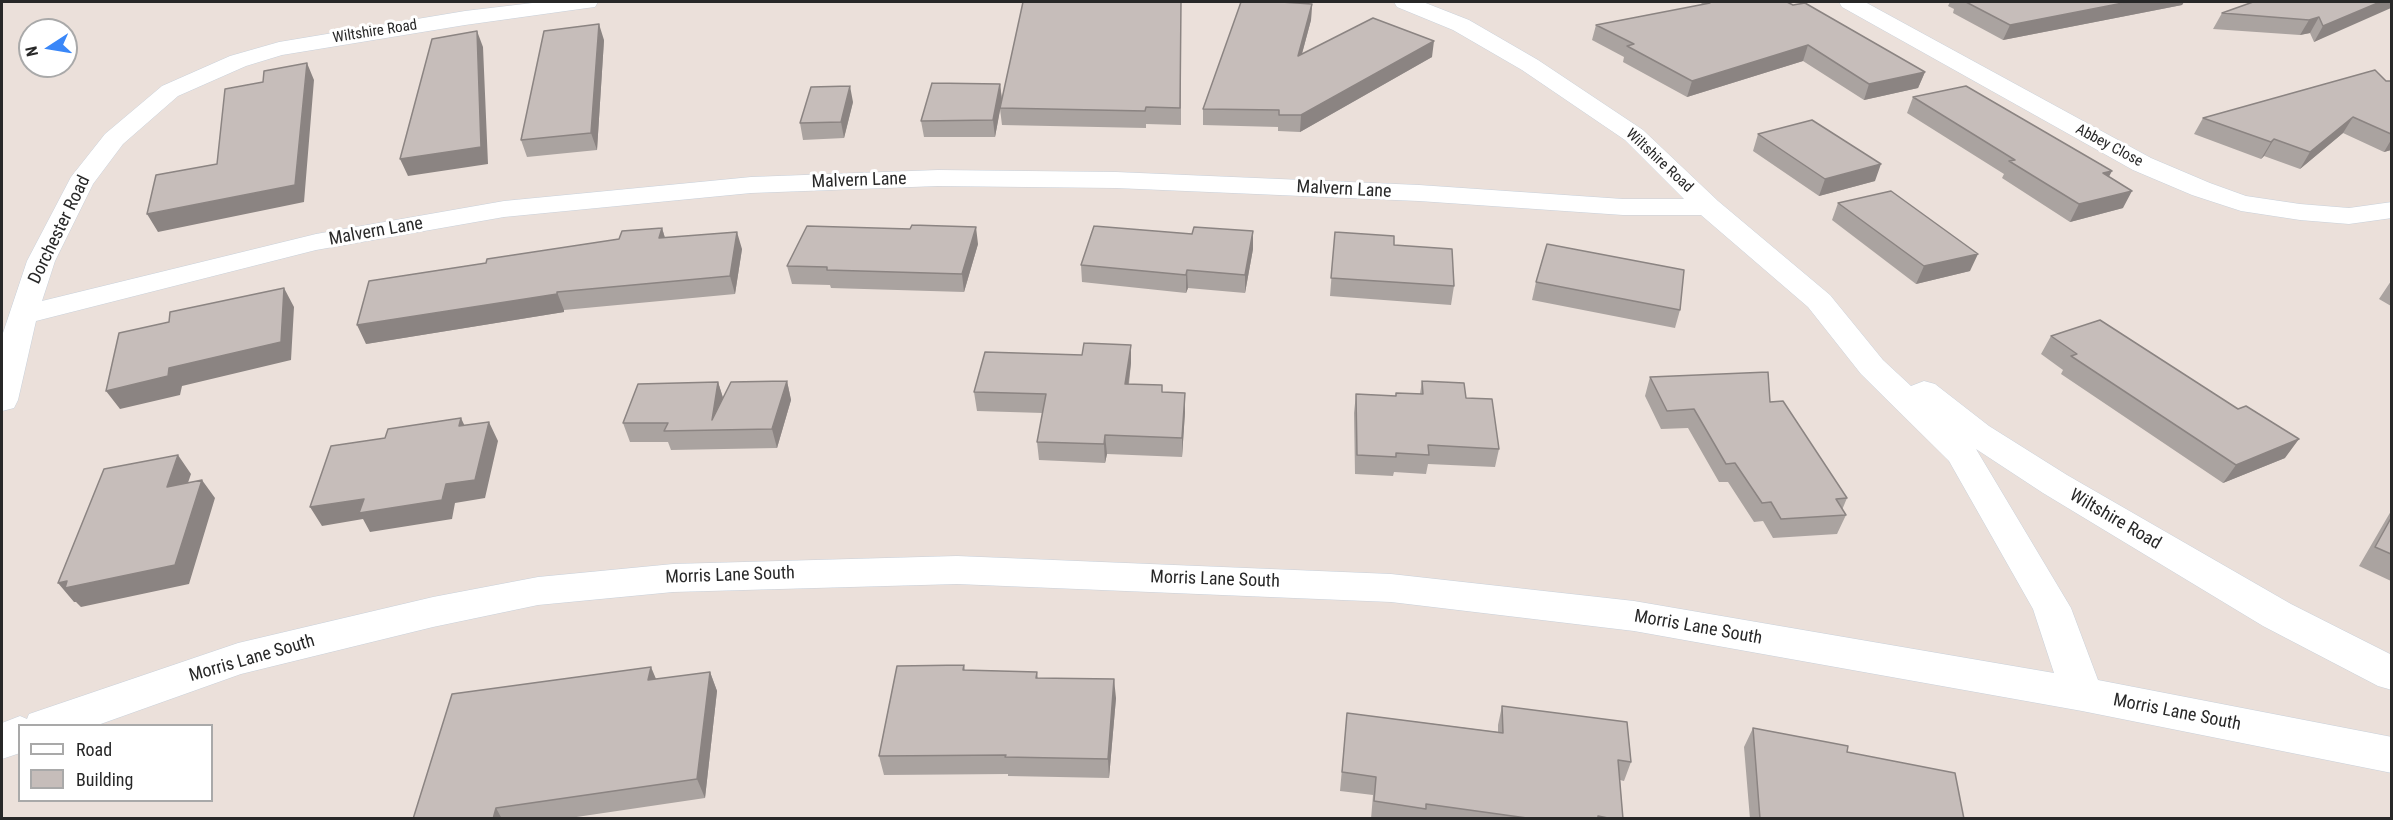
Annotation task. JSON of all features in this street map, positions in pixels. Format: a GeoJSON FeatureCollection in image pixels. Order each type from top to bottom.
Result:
{"type":"FeatureCollection","features":[{"type":"Feature","properties":{"kind":"street","name":"Wiltshire Road"},"geometry":{"type":"LineString","coordinates":[[170,91],[238,61],[279,49],[487,14],[587,2]]}},
{"type":"Feature","properties":{"kind":"street","name":"Wiltshire Road"},"geometry":{"type":"LineString","coordinates":[[1405,2],[1471,31],[1530,65],[1625,129],[1708,207],[1819,301],[1854,342],[1872,368],[1962,454],[2052,608],[2082,694]]}},
{"type":"Feature","properties":{"kind":"street","name":"Abbey Close"},"geometry":{"type":"LineString","coordinates":[[1850,2],[2091,137],[2142,164],[2201,189],[2241,203],[2300,212],[2349,216],[2391,210]]}},
{"type":"Feature","properties":{"kind":"street","name":"Dorchester Road"},"geometry":{"type":"LineString","coordinates":[[2,400],[22,315],[41,261],[80,183],[114,140],[143,112],[170,91]]}},
{"type":"Feature","properties":{"kind":"street","name":"Malvern Lane"},"geometry":{"type":"LineString","coordinates":[[22,315],[316,242],[504,209],[751,185],[938,178],[1116,180],[1419,194],[1623,207],[1708,207]]}},
{"type":"Feature","properties":{"kind":"street","name":"Wiltshire Road"},"geometry":{"type":"LineString","coordinates":[[1854,342],[1885,360],[1977,434],[2055,484],[2277,615],[2391,674]]}},
{"type":"Feature","properties":{"kind":"street","name":"Morris Lane South"},"geometry":{"type":"LineString","coordinates":[[50,724],[238,659],[433,612],[537,591],[673,578],[957,570],[1391,588],[1634,616],[2082,694],[2391,755]]}},
{"type":"Feature","properties":{"kind":"street"},"geometry":{"type":"LineString","coordinates":[[2,741],[18,735]]}},
{"type":"Feature","properties":{"kind":"building"},"geometry":{"type":"Polygon","coordinates":[[[1023,2],[1181,2],[1180,108],[1146,107],[1145,111],[1000,108],[1023,2]]]}},
{"type":"Feature","properties":{"kind":"building"},"geometry":{"type":"Polygon","coordinates":[[[1241,2],[1312,4],[1298,56],[1373,18],[1434,41],[1301,115],[1279,115],[1279,110],[1203,109],[1241,2]]]}},
{"type":"Feature","properties":{"kind":"building"},"geometry":{"type":"Polygon","coordinates":[[[1709,2],[1787,2],[1793,5],[1805,3],[1925,72],[1869,84],[1808,45],[1692,81],[1627,46],[1634,44],[1596,25],[1709,2]]]}},
{"type":"Feature","properties":{"kind":"building"},"geometry":{"type":"Polygon","coordinates":[[[1966,2],[2128,2],[2010,25],[1966,2]]]}},
{"type":"Feature","properties":{"kind":"building"},"geometry":{"type":"Polygon","coordinates":[[[2253,2],[2380,2],[2323,26],[2319,17],[2309,20],[2222,13],[2253,2]]]}},
{"type":"Feature","properties":{"kind":"building"},"geometry":{"type":"Polygon","coordinates":[[[599,24],[591,133],[521,140],[544,31],[599,24]]]}},
{"type":"Feature","properties":{"kind":"building"},"geometry":{"type":"Polygon","coordinates":[[[477,31],[481,147],[400,159],[432,39],[477,31]]]}},
{"type":"Feature","properties":{"kind":"building"},"geometry":{"type":"Polygon","coordinates":[[[307,63],[295,185],[147,214],[156,175],[217,164],[225,89],[263,82],[264,71],[307,63]]]}},
{"type":"Feature","properties":{"kind":"building"},"geometry":{"type":"Polygon","coordinates":[[[2375,70],[2386,81],[2391,81],[2391,134],[2353,117],[2310,152],[2274,139],[2271,142],[2203,118],[2375,70]]]}},
{"type":"Feature","properties":{"kind":"building"},"geometry":{"type":"Polygon","coordinates":[[[932,83],[1000,84],[993,120],[921,121],[932,83]]]}},
{"type":"Feature","properties":{"kind":"building"},"geometry":{"type":"Polygon","coordinates":[[[850,86],[841,122],[800,123],[811,87],[850,86]]]}},
{"type":"Feature","properties":{"kind":"building"},"geometry":{"type":"Polygon","coordinates":[[[1966,86],[2112,171],[2103,173],[2132,191],[2079,204],[2009,161],[2015,160],[1913,97],[1966,86]]]}},
{"type":"Feature","properties":{"kind":"building"},"geometry":{"type":"Polygon","coordinates":[[[1812,120],[1881,164],[1825,179],[1758,134],[1812,120]]]}},
{"type":"Feature","properties":{"kind":"building"},"geometry":{"type":"Polygon","coordinates":[[[1891,191],[1978,254],[1924,266],[1838,203],[1891,191]]]}},
{"type":"Feature","properties":{"kind":"building"},"geometry":{"type":"Polygon","coordinates":[[[912,225],[976,227],[962,274],[827,270],[827,267],[787,266],[807,226],[910,229],[912,225]]]}},
{"type":"Feature","properties":{"kind":"building"},"geometry":{"type":"Polygon","coordinates":[[[1094,226],[1192,234],[1194,227],[1253,231],[1245,275],[1187,270],[1186,275],[1081,265],[1094,226]]]}},
{"type":"Feature","properties":{"kind":"building"},"geometry":{"type":"Polygon","coordinates":[[[662,228],[659,238],[737,232],[730,276],[557,292],[557,294],[357,325],[369,281],[486,263],[487,259],[619,239],[622,231],[662,228]]]}},
{"type":"Feature","properties":{"kind":"building"},"geometry":{"type":"Polygon","coordinates":[[[1335,232],[1394,236],[1394,245],[1452,249],[1454,286],[1331,278],[1335,232]]]}},
{"type":"Feature","properties":{"kind":"building"},"geometry":{"type":"Polygon","coordinates":[[[1547,244],[1684,270],[1680,310],[1536,282],[1547,244]]]}},
{"type":"Feature","properties":{"kind":"building"},"geometry":{"type":"Polygon","coordinates":[[[284,288],[281,342],[169,368],[168,376],[106,391],[119,333],[169,322],[170,312],[284,288]]]}},
{"type":"Feature","properties":{"kind":"building"},"geometry":{"type":"Polygon","coordinates":[[[2100,320],[2238,409],[2246,406],[2299,439],[2236,465],[2071,356],[2077,354],[2051,336],[2100,320]]]}},
{"type":"Feature","properties":{"kind":"building"},"geometry":{"type":"Polygon","coordinates":[[[1084,343],[1131,345],[1125,384],[1162,385],[1162,392],[1185,393],[1182,438],[1105,435],[1104,444],[1037,442],[1046,394],[974,392],[985,352],[1082,355],[1084,343]]]}},
{"type":"Feature","properties":{"kind":"building"},"geometry":{"type":"Polygon","coordinates":[[[1768,372],[1770,402],[1783,401],[1847,498],[1836,499],[1846,515],[1781,519],[1771,502],[1762,503],[1735,463],[1726,464],[1694,409],[1667,411],[1650,377],[1768,372]]]}},
{"type":"Feature","properties":{"kind":"building"},"geometry":{"type":"Polygon","coordinates":[[[787,381],[772,429],[664,431],[668,423],[623,423],[638,384],[718,382],[712,420],[731,382],[787,381]]]}},
{"type":"Feature","properties":{"kind":"building"},"geometry":{"type":"Polygon","coordinates":[[[1422,381],[1464,383],[1466,398],[1492,399],[1499,449],[1428,445],[1429,455],[1396,453],[1396,457],[1357,455],[1356,394],[1396,396],[1396,393],[1423,394],[1422,381]]]}},
{"type":"Feature","properties":{"kind":"building"},"geometry":{"type":"Polygon","coordinates":[[[461,418],[459,426],[489,422],[475,480],[446,484],[442,500],[359,513],[364,499],[310,507],[331,446],[385,438],[388,429],[461,418]]]}},
{"type":"Feature","properties":{"kind":"building"},"geometry":{"type":"Polygon","coordinates":[[[178,455],[167,487],[202,480],[175,565],[65,588],[67,581],[58,583],[104,469],[178,455]]]}},
{"type":"Feature","properties":{"kind":"building"},"geometry":{"type":"Polygon","coordinates":[[[2391,518],[2391,554],[2375,547],[2391,518]]]}},
{"type":"Feature","properties":{"kind":"building"},"geometry":{"type":"Polygon","coordinates":[[[964,665],[963,670],[1037,672],[1036,678],[1114,679],[1108,759],[1005,757],[1006,755],[879,756],[897,666],[964,665]]]}},
{"type":"Feature","properties":{"kind":"building"},"geometry":{"type":"Polygon","coordinates":[[[651,667],[648,680],[710,672],[697,779],[496,808],[493,819],[413,819],[452,694],[651,667]]]}},
{"type":"Feature","properties":{"kind":"building"},"geometry":{"type":"Polygon","coordinates":[[[1502,706],[1627,722],[1631,762],[1618,760],[1623,819],[1598,816],[1598,819],[1534,819],[1426,804],[1426,809],[1374,801],[1376,777],[1342,772],[1347,713],[1503,733],[1502,706]]]}},
{"type":"Feature","properties":{"kind":"building"},"geometry":{"type":"Polygon","coordinates":[[[1753,728],[1848,746],[1847,752],[1955,773],[1964,819],[1760,819],[1753,728]]]}}]}
